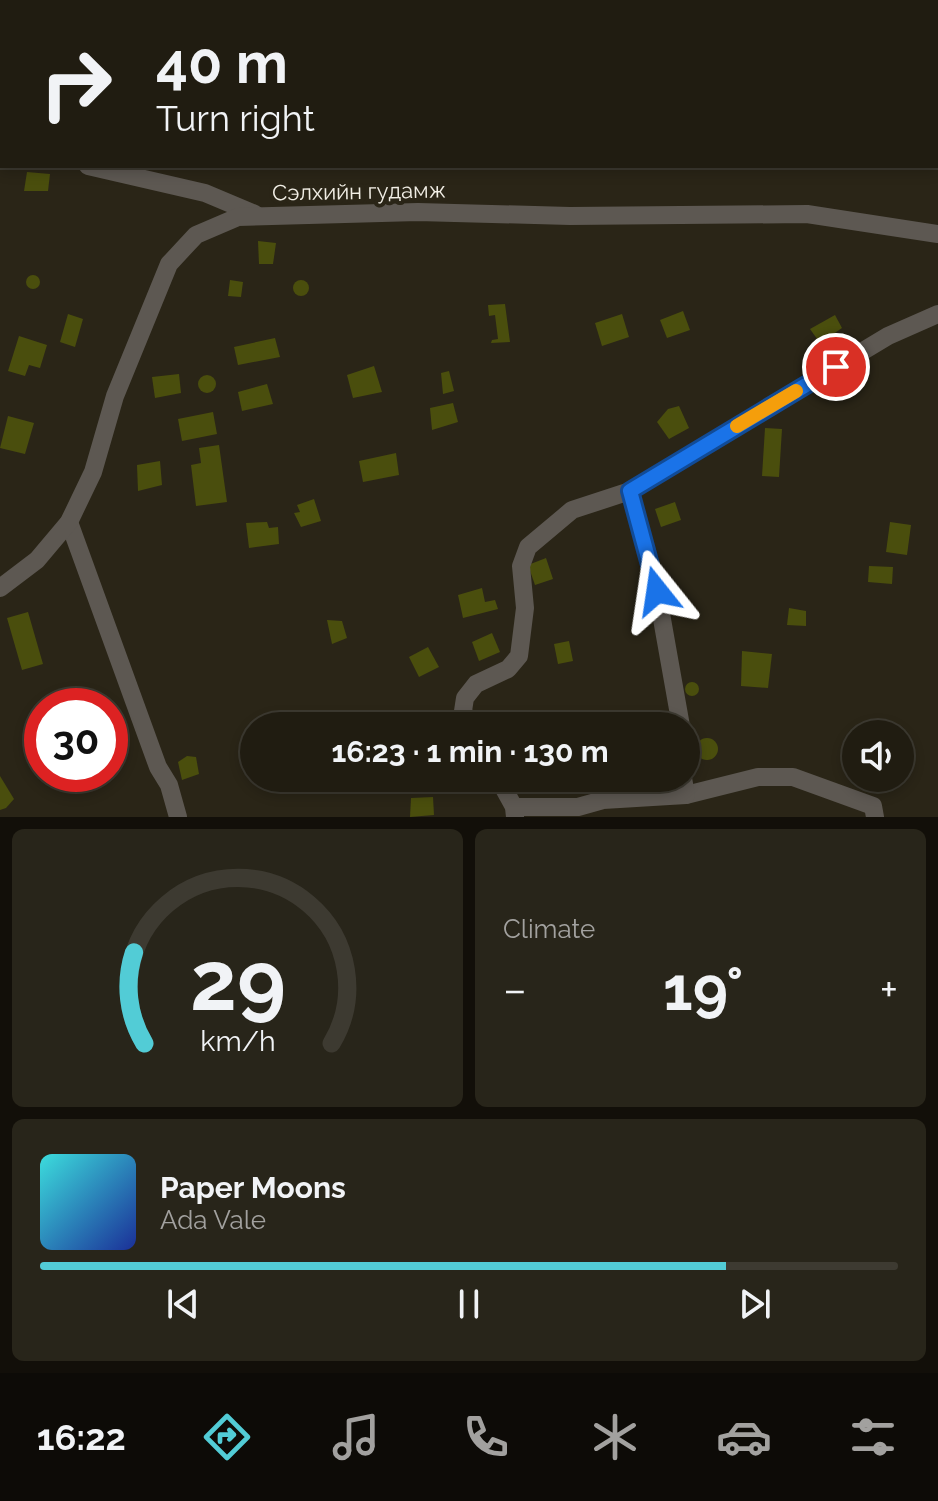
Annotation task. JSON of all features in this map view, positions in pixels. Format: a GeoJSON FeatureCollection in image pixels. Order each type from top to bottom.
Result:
{"type":"FeatureCollection","features":[{"type":"Feature","properties":{"kind":"street"},"geometry":{"type":"LineString","coordinates":[[97,168],[205,193],[261,217]]}},
{"type":"Feature","properties":{"kind":"street","name":"Сэлхийн гудамж"},"geometry":{"type":"LineString","coordinates":[[0,588],[37,560],[69,522],[93,472],[115,396],[169,264],[196,235],[238,217],[418,212],[570,216],[807,214],[938,234]]}},
{"type":"Feature","properties":{"kind":"street"},"geometry":{"type":"LineString","coordinates":[[464,712],[465,698],[476,684],[508,669],[519,656],[525,608],[521,566],[528,547],[572,510],[630,491],[888,336],[938,314]]}},
{"type":"Feature","properties":{"kind":"street"},"geometry":{"type":"LineString","coordinates":[[630,491],[657,591],[679,712]]}},
{"type":"Feature","properties":{"kind":"street"},"geometry":{"type":"LineString","coordinates":[[69,522],[158,767],[169,785],[178,817]]}},
{"type":"Feature","properties":{"kind":"street"},"geometry":{"type":"LineString","coordinates":[[700,784],[758,777],[793,777],[873,806],[875,817]]}},
{"type":"Feature","properties":{"kind":"street"},"geometry":{"type":"LineString","coordinates":[[505,792],[514,812],[578,807],[650,792]]}},
{"type":"Feature","properties":{"kind":"building"},"geometry":{"type":"Polygon","coordinates":[[[27,172],[50,174],[48,191],[24,191],[27,172]]]}},
{"type":"Feature","properties":{"kind":"building"},"geometry":{"type":"Polygon","coordinates":[[[258,241],[276,243],[273,264],[259,264],[258,241]]]}},
{"type":"Feature","properties":{"kind":"building"},"geometry":{"type":"Polygon","coordinates":[[[33,275],[40,282],[33,289],[26,282],[33,275]]]}},
{"type":"Feature","properties":{"kind":"building"},"geometry":{"type":"Polygon","coordinates":[[[230,280],[243,282],[241,297],[228,296],[230,280]]]}},
{"type":"Feature","properties":{"kind":"building"},"geometry":{"type":"Polygon","coordinates":[[[301,280],[307,282],[307,294],[301,296],[295,294],[293,288],[295,282],[301,280]]]}},
{"type":"Feature","properties":{"kind":"building"},"geometry":{"type":"Polygon","coordinates":[[[505,304],[510,342],[491,343],[498,339],[495,315],[489,316],[488,305],[505,304]]]}},
{"type":"Feature","properties":{"kind":"building"},"geometry":{"type":"Polygon","coordinates":[[[683,311],[690,330],[667,338],[660,320],[683,311]]]}},
{"type":"Feature","properties":{"kind":"building"},"geometry":{"type":"Polygon","coordinates":[[[68,314],[83,319],[75,347],[60,342],[68,314]]]}},
{"type":"Feature","properties":{"kind":"building"},"geometry":{"type":"Polygon","coordinates":[[[622,314],[629,337],[602,346],[595,323],[622,314]]]}},
{"type":"Feature","properties":{"kind":"building"},"geometry":{"type":"Polygon","coordinates":[[[835,315],[842,328],[820,343],[810,329],[835,315]]]}},
{"type":"Feature","properties":{"kind":"building"},"geometry":{"type":"Polygon","coordinates":[[[19,336],[47,345],[40,368],[29,365],[25,376],[8,371],[19,336]]]}},
{"type":"Feature","properties":{"kind":"building"},"geometry":{"type":"Polygon","coordinates":[[[275,338],[280,357],[238,365],[234,347],[275,338]]]}},
{"type":"Feature","properties":{"kind":"building"},"geometry":{"type":"Polygon","coordinates":[[[374,366],[382,392],[353,398],[347,375],[374,366]]]}},
{"type":"Feature","properties":{"kind":"building"},"geometry":{"type":"Polygon","coordinates":[[[449,371],[454,391],[443,394],[441,373],[449,371]]]}},
{"type":"Feature","properties":{"kind":"building"},"geometry":{"type":"Polygon","coordinates":[[[179,374],[181,393],[155,398],[152,377],[179,374]]]}},
{"type":"Feature","properties":{"kind":"building"},"geometry":{"type":"Polygon","coordinates":[[[203,375],[211,375],[216,384],[214,391],[203,393],[198,388],[198,380],[203,375]]]}},
{"type":"Feature","properties":{"kind":"building"},"geometry":{"type":"Polygon","coordinates":[[[267,384],[273,404],[242,411],[238,392],[267,384]]]}},
{"type":"Feature","properties":{"kind":"building"},"geometry":{"type":"Polygon","coordinates":[[[453,403],[458,422],[432,430],[430,408],[453,403]]]}},
{"type":"Feature","properties":{"kind":"building"},"geometry":{"type":"Polygon","coordinates":[[[679,406],[689,428],[669,439],[657,422],[668,409],[679,406]]]}},
{"type":"Feature","properties":{"kind":"building"},"geometry":{"type":"Polygon","coordinates":[[[213,412],[217,434],[182,441],[178,419],[213,412]]]}},
{"type":"Feature","properties":{"kind":"building"},"geometry":{"type":"Polygon","coordinates":[[[8,416],[34,423],[25,454],[0,448],[8,416]]]}},
{"type":"Feature","properties":{"kind":"building"},"geometry":{"type":"Polygon","coordinates":[[[765,428],[782,429],[779,477],[762,476],[765,428]]]}},
{"type":"Feature","properties":{"kind":"building"},"geometry":{"type":"Polygon","coordinates":[[[219,445],[227,502],[196,506],[191,465],[201,463],[199,448],[219,445]]]}},
{"type":"Feature","properties":{"kind":"building"},"geometry":{"type":"Polygon","coordinates":[[[396,453],[399,475],[363,482],[359,461],[396,453]]]}},
{"type":"Feature","properties":{"kind":"building"},"geometry":{"type":"Polygon","coordinates":[[[160,461],[162,485],[138,491],[137,465],[160,461]]]}},
{"type":"Feature","properties":{"kind":"building"},"geometry":{"type":"Polygon","coordinates":[[[314,499],[321,521],[301,527],[294,513],[300,512],[297,505],[314,499]]]}},
{"type":"Feature","properties":{"kind":"building"},"geometry":{"type":"Polygon","coordinates":[[[675,502],[681,520],[661,527],[655,509],[675,502]]]}},
{"type":"Feature","properties":{"kind":"building"},"geometry":{"type":"Polygon","coordinates":[[[267,522],[269,528],[278,527],[279,544],[249,548],[246,523],[267,522]]]}},
{"type":"Feature","properties":{"kind":"building"},"geometry":{"type":"Polygon","coordinates":[[[890,522],[911,525],[907,555],[886,552],[890,522]]]}},
{"type":"Feature","properties":{"kind":"building"},"geometry":{"type":"Polygon","coordinates":[[[546,558],[553,579],[535,585],[528,565],[546,558]]]}},
{"type":"Feature","properties":{"kind":"building"},"geometry":{"type":"Polygon","coordinates":[[[869,566],[893,567],[892,584],[868,582],[869,566]]]}},
{"type":"Feature","properties":{"kind":"building"},"geometry":{"type":"Polygon","coordinates":[[[482,588],[485,602],[495,600],[498,609],[463,618],[458,595],[482,588]]]}},
{"type":"Feature","properties":{"kind":"building"},"geometry":{"type":"Polygon","coordinates":[[[789,608],[806,611],[806,626],[787,625],[789,608]]]}},
{"type":"Feature","properties":{"kind":"building"},"geometry":{"type":"Polygon","coordinates":[[[28,612],[43,664],[22,670],[7,618],[28,612]]]}},
{"type":"Feature","properties":{"kind":"building"},"geometry":{"type":"Polygon","coordinates":[[[327,620],[342,621],[347,638],[332,644],[327,620]]]}},
{"type":"Feature","properties":{"kind":"building"},"geometry":{"type":"Polygon","coordinates":[[[492,633],[500,652],[479,661],[472,642],[492,633]]]}},
{"type":"Feature","properties":{"kind":"building"},"geometry":{"type":"Polygon","coordinates":[[[569,641],[573,661],[558,664],[554,644],[569,641]]]}},
{"type":"Feature","properties":{"kind":"building"},"geometry":{"type":"Polygon","coordinates":[[[428,647],[439,667],[419,677],[409,657],[428,647]]]}},
{"type":"Feature","properties":{"kind":"building"},"geometry":{"type":"Polygon","coordinates":[[[742,651],[772,654],[768,688],[741,686],[742,651]]]}},
{"type":"Feature","properties":{"kind":"building"},"geometry":{"type":"Polygon","coordinates":[[[692,682],[699,689],[692,696],[685,689],[692,682]]]}},
{"type":"Feature","properties":{"kind":"building"},"geometry":{"type":"Polygon","coordinates":[[[711,739],[717,745],[715,757],[707,760],[700,758],[700,740],[711,739]]]}},
{"type":"Feature","properties":{"kind":"building"},"geometry":{"type":"Polygon","coordinates":[[[187,756],[196,757],[199,774],[182,780],[178,762],[187,756]]]}},
{"type":"Feature","properties":{"kind":"building"},"geometry":{"type":"Polygon","coordinates":[[[0,776],[14,799],[0,810],[0,776]]]}},
{"type":"Feature","properties":{"kind":"building"},"geometry":{"type":"Polygon","coordinates":[[[433,797],[434,815],[410,817],[411,798],[433,797]]]}},
{"type":"Feature","properties":{"kind":"slow traffic"},"geometry":{"type":"LineString","coordinates":[[737,426],[796,391]]}},
{"type":"Feature","properties":{"kind":"route"},"geometry":{"type":"LineString","coordinates":[[657,591],[630,491],[836,367]]}}]}
